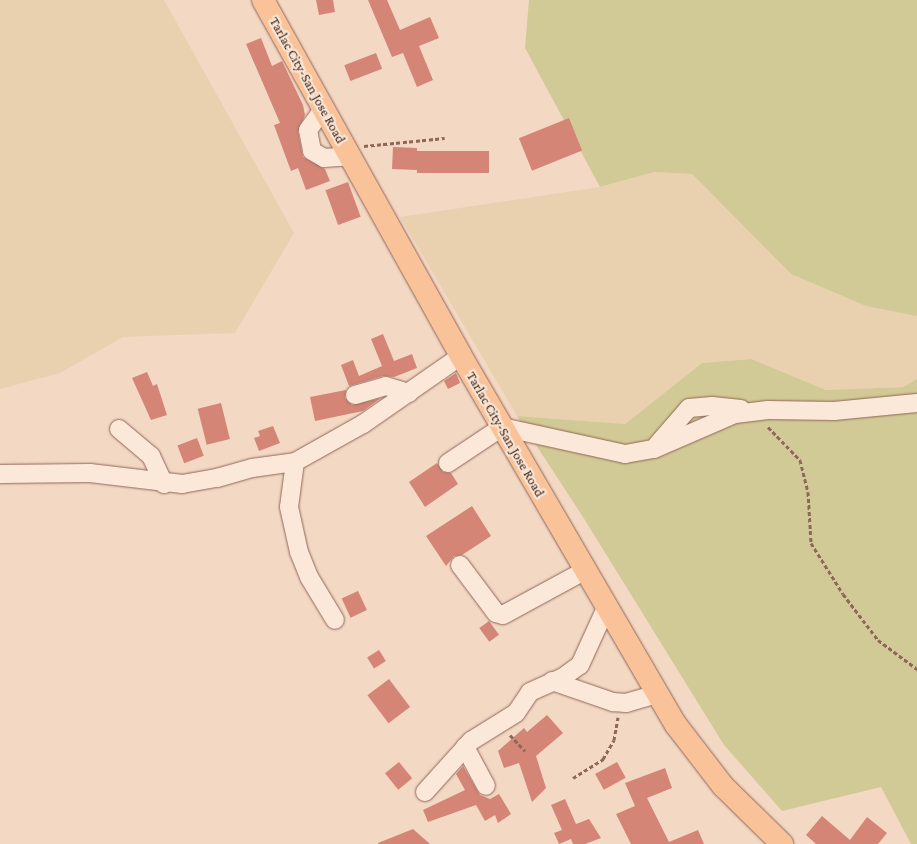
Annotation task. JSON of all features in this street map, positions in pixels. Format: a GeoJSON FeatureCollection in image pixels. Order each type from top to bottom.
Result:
{"type":"FeatureCollection","features":[{"type":"Feature","properties":{"kind":"main road","name":"Tarlac City-San Jose Road"},"geometry":{"type":"LineString","coordinates":[[263,0],[461,356],[657,694],[697,756],[782,844]]}},
{"type":"Feature","properties":{"kind":"street"},"geometry":{"type":"LineString","coordinates":[[324,108],[308,130],[312,151],[324,158],[348,152]]}},
{"type":"Feature","properties":{"kind":"street"},"geometry":{"type":"LineString","coordinates":[[1,475],[90,474],[164,484],[200,482],[252,468],[295,462],[338,440],[461,356]]}},
{"type":"Feature","properties":{"kind":"street"},"geometry":{"type":"LineString","coordinates":[[355,395],[386,386],[408,393]]}},
{"type":"Feature","properties":{"kind":"street"},"geometry":{"type":"LineString","coordinates":[[448,463],[502,427],[625,454],[654,449],[724,417],[752,411],[834,412],[917,403]]}},
{"type":"Feature","properties":{"kind":"street"},"geometry":{"type":"LineString","coordinates":[[119,429],[151,456],[164,484]]}},
{"type":"Feature","properties":{"kind":"street"},"geometry":{"type":"LineString","coordinates":[[295,462],[289,507],[299,552],[309,577],[335,620]]}},
{"type":"Feature","properties":{"kind":"street"},"geometry":{"type":"LineString","coordinates":[[460,565],[496,612],[502,615],[584,571]]}},
{"type":"Feature","properties":{"kind":"street"},"geometry":{"type":"LineString","coordinates":[[425,792],[465,747],[516,713],[530,692],[580,665],[606,608]]}},
{"type":"Feature","properties":{"kind":"street"},"geometry":{"type":"LineString","coordinates":[[552,681],[599,698],[626,703],[657,694]]}},
{"type":"Feature","properties":{"kind":"street"},"geometry":{"type":"LineString","coordinates":[[465,747],[486,786]]}},
{"type":"Feature","properties":{"kind":"path"},"geometry":{"type":"LineString","coordinates":[[348,152],[398,140],[445,138]]}},
{"type":"Feature","properties":{"kind":"path"},"geometry":{"type":"LineString","coordinates":[[752,411],[800,460],[808,492],[811,543],[843,594],[878,640],[917,669]]}},
{"type":"Feature","properties":{"kind":"path"},"geometry":{"type":"LineString","coordinates":[[573,778],[603,759],[614,740],[618,717],[626,703]]}},
{"type":"Feature","properties":{"kind":"path"},"geometry":{"type":"LineString","coordinates":[[499,724],[525,751]]}},
{"type":"Feature","properties":{"kind":"shaded area"},"geometry":{"type":"Polygon","coordinates":[[[0,0],[164,0],[294,233],[235,333],[123,337],[60,373],[0,389],[0,0]]]}},
{"type":"Feature","properties":{"kind":"shaded area"},"geometry":{"type":"Polygon","coordinates":[[[529,0],[917,0],[917,316],[866,306],[791,274],[692,174],[654,172],[600,187],[525,48],[529,0]]]}},
{"type":"Feature","properties":{"kind":"shaded area"},"geometry":{"type":"Polygon","coordinates":[[[654,172],[692,174],[791,274],[866,306],[917,315],[917,379],[903,387],[826,390],[751,359],[702,363],[625,424],[517,416],[400,217],[600,187],[654,172]]]}},
{"type":"Feature","properties":{"kind":"shaded area"},"geometry":{"type":"Polygon","coordinates":[[[751,359],[826,390],[903,387],[917,379],[917,844],[911,844],[881,787],[782,811],[724,745],[583,517],[517,416],[625,424],[702,363],[751,359]]]}},
{"type":"Feature","properties":{"kind":"building"},"geometry":{"type":"Polygon","coordinates":[[[316,0],[333,0],[335,12],[319,15],[316,0]]]}},
{"type":"Feature","properties":{"kind":"building"},"geometry":{"type":"Polygon","coordinates":[[[368,0],[387,0],[400,30],[430,17],[439,38],[419,46],[433,80],[417,87],[403,53],[392,57],[368,0]]]}},
{"type":"Feature","properties":{"kind":"building"},"geometry":{"type":"Polygon","coordinates":[[[261,38],[272,66],[282,61],[303,105],[305,115],[298,132],[303,157],[325,169],[330,181],[306,190],[298,168],[291,171],[274,125],[280,123],[246,44],[261,38]]]}},
{"type":"Feature","properties":{"kind":"building"},"geometry":{"type":"Polygon","coordinates":[[[376,53],[382,69],[350,81],[344,65],[376,53]]]}},
{"type":"Feature","properties":{"kind":"building"},"geometry":{"type":"Polygon","coordinates":[[[569,118],[582,150],[532,171],[519,138],[569,118]]]}},
{"type":"Feature","properties":{"kind":"building"},"geometry":{"type":"Polygon","coordinates":[[[393,147],[417,148],[417,151],[489,151],[489,173],[417,173],[417,170],[392,169],[393,147]]]}},
{"type":"Feature","properties":{"kind":"building"},"geometry":{"type":"Polygon","coordinates":[[[348,182],[361,217],[338,225],[325,190],[348,182]]]}},
{"type":"Feature","properties":{"kind":"building"},"geometry":{"type":"Polygon","coordinates":[[[383,334],[394,361],[412,354],[417,368],[394,377],[383,376],[349,386],[341,365],[353,360],[359,376],[382,366],[371,339],[383,334]]]}},
{"type":"Feature","properties":{"kind":"building"},"geometry":{"type":"Polygon","coordinates":[[[147,372],[153,386],[157,384],[167,415],[151,420],[132,378],[147,372]]]}},
{"type":"Feature","properties":{"kind":"building"},"geometry":{"type":"Polygon","coordinates":[[[456,373],[460,383],[448,389],[444,381],[456,373]]]}},
{"type":"Feature","properties":{"kind":"building"},"geometry":{"type":"Polygon","coordinates":[[[346,390],[345,398],[352,405],[381,398],[363,411],[315,421],[310,397],[346,390]]]}},
{"type":"Feature","properties":{"kind":"building"},"geometry":{"type":"Polygon","coordinates":[[[221,403],[230,439],[207,445],[198,409],[221,403]]]}},
{"type":"Feature","properties":{"kind":"building"},"geometry":{"type":"Polygon","coordinates":[[[273,426],[280,443],[259,451],[254,438],[260,436],[258,431],[273,426]]]}},
{"type":"Feature","properties":{"kind":"building"},"geometry":{"type":"Polygon","coordinates":[[[197,438],[204,456],[184,463],[177,446],[197,438]]]}},
{"type":"Feature","properties":{"kind":"building"},"geometry":{"type":"Polygon","coordinates":[[[437,463],[443,472],[451,473],[458,484],[425,507],[409,482],[437,463]]]}},
{"type":"Feature","properties":{"kind":"building"},"geometry":{"type":"Polygon","coordinates":[[[472,506],[491,536],[462,555],[454,556],[446,566],[426,536],[472,506]]]}},
{"type":"Feature","properties":{"kind":"building"},"geometry":{"type":"Polygon","coordinates":[[[358,591],[367,610],[351,618],[342,599],[358,591]]]}},
{"type":"Feature","properties":{"kind":"building"},"geometry":{"type":"Polygon","coordinates":[[[489,621],[499,635],[489,642],[479,628],[489,621]]]}},
{"type":"Feature","properties":{"kind":"building"},"geometry":{"type":"Polygon","coordinates":[[[379,650],[386,661],[374,668],[367,657],[379,650]]]}},
{"type":"Feature","properties":{"kind":"building"},"geometry":{"type":"Polygon","coordinates":[[[389,679],[410,707],[389,723],[367,695],[389,679]]]}},
{"type":"Feature","properties":{"kind":"building"},"geometry":{"type":"Polygon","coordinates":[[[547,715],[563,733],[536,756],[546,788],[532,802],[519,763],[504,768],[498,751],[524,728],[527,732],[547,715]]]}},
{"type":"Feature","properties":{"kind":"building"},"geometry":{"type":"Polygon","coordinates":[[[399,762],[412,778],[398,790],[385,773],[399,762]]]}},
{"type":"Feature","properties":{"kind":"building"},"geometry":{"type":"Polygon","coordinates":[[[617,762],[626,778],[604,790],[595,774],[617,762]]]}},
{"type":"Feature","properties":{"kind":"building"},"geometry":{"type":"Polygon","coordinates":[[[463,766],[480,795],[490,799],[499,794],[511,814],[498,823],[495,815],[485,821],[476,805],[428,822],[423,810],[465,790],[456,774],[463,766]]]}},
{"type":"Feature","properties":{"kind":"building"},"geometry":{"type":"Polygon","coordinates":[[[665,768],[672,788],[647,798],[669,842],[698,830],[704,844],[631,844],[616,814],[635,806],[625,783],[665,768]]]}},
{"type":"Feature","properties":{"kind":"building"},"geometry":{"type":"Polygon","coordinates":[[[565,799],[576,824],[589,819],[601,838],[585,844],[573,844],[571,839],[559,844],[554,833],[562,830],[551,805],[565,799]]]}},
{"type":"Feature","properties":{"kind":"building"},"geometry":{"type":"Polygon","coordinates":[[[822,816],[850,840],[867,817],[887,833],[878,844],[816,844],[806,835],[822,816]]]}},
{"type":"Feature","properties":{"kind":"building"},"geometry":{"type":"Polygon","coordinates":[[[413,829],[430,844],[378,844],[378,843],[413,829]]]}}]}
